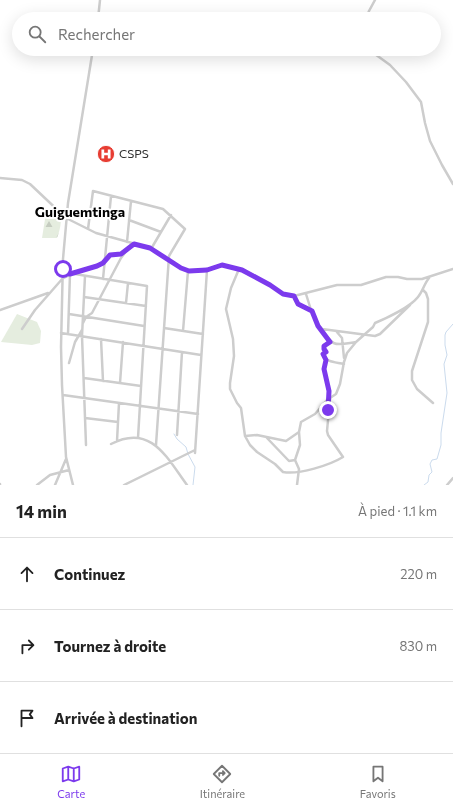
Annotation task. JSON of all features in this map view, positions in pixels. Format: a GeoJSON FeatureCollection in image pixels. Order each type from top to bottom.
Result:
{"type":"FeatureCollection","features":[{"type":"Feature","properties":{"kind":"street"},"geometry":{"type":"LineString","coordinates":[[99,12],[100,0]]}},
{"type":"Feature","properties":{"kind":"street"},"geometry":{"type":"LineString","coordinates":[[368,12],[375,0]]}},
{"type":"Feature","properties":{"kind":"street"},"geometry":{"type":"LineString","coordinates":[[73,485],[66,456],[63,395],[61,333],[63,272],[66,218],[92,56]]}},
{"type":"Feature","properties":{"kind":"street"},"geometry":{"type":"LineString","coordinates":[[378,56],[390,65],[406,82],[421,102],[430,141],[453,184]]}},
{"type":"Feature","properties":{"kind":"street"},"geometry":{"type":"LineString","coordinates":[[0,178],[15,179],[30,184],[66,218],[107,237],[151,249],[188,271],[207,270],[222,265],[239,269],[256,277],[283,294],[294,296],[337,285],[361,285],[386,277],[407,279],[430,278],[453,269]]}},
{"type":"Feature","properties":{"kind":"street"},"geometry":{"type":"LineString","coordinates":[[88,229],[93,191],[164,209],[185,229],[169,256],[156,445]]}},
{"type":"Feature","properties":{"kind":"street"},"geometry":{"type":"LineString","coordinates":[[103,279],[111,196]]}},
{"type":"Feature","properties":{"kind":"street"},"geometry":{"type":"LineString","coordinates":[[127,242],[131,200]]}},
{"type":"Feature","properties":{"kind":"street"},"geometry":{"type":"LineString","coordinates":[[151,249],[171,215]]}},
{"type":"Feature","properties":{"kind":"street"},"geometry":{"type":"LineString","coordinates":[[129,220],[161,232]]}},
{"type":"Feature","properties":{"kind":"street"},"geometry":{"type":"LineString","coordinates":[[22,328],[35,310],[63,278],[70,274],[97,266],[103,263],[110,255],[121,254],[134,244]]}},
{"type":"Feature","properties":{"kind":"street"},"geometry":{"type":"LineString","coordinates":[[85,317],[92,313],[126,250]]}},
{"type":"Feature","properties":{"kind":"street"},"geometry":{"type":"LineString","coordinates":[[239,269],[231,288],[226,309],[233,340],[234,356],[230,385],[235,399],[241,408],[246,436],[250,445],[283,472],[317,468],[343,457],[328,435],[327,431],[330,399],[324,369],[326,360],[323,355],[326,352],[324,348],[330,342]]}},
{"type":"Feature","properties":{"kind":"street"},"geometry":{"type":"LineString","coordinates":[[124,485],[170,462],[195,452],[207,270]]}},
{"type":"Feature","properties":{"kind":"street"},"geometry":{"type":"LineString","coordinates":[[183,331],[188,271]]}},
{"type":"Feature","properties":{"kind":"street"},"geometry":{"type":"LineString","coordinates":[[63,272],[147,286],[138,438]]}},
{"type":"Feature","properties":{"kind":"street"},"geometry":{"type":"LineString","coordinates":[[68,334],[70,274]]}},
{"type":"Feature","properties":{"kind":"street"},"geometry":{"type":"LineString","coordinates":[[85,276],[85,317],[80,336],[84,378],[86,445]]}},
{"type":"Feature","properties":{"kind":"street"},"geometry":{"type":"LineString","coordinates":[[297,485],[299,471],[295,460],[300,444],[299,432],[301,422],[315,414],[325,402],[336,394],[339,388],[347,352],[373,327],[375,323],[391,316],[417,299],[430,278]]}},
{"type":"Feature","properties":{"kind":"street"},"geometry":{"type":"LineString","coordinates":[[126,303],[128,283]]}},
{"type":"Feature","properties":{"kind":"street"},"geometry":{"type":"LineString","coordinates":[[423,290],[426,292],[428,299],[428,322],[412,371],[412,380],[417,389],[433,403]]}},
{"type":"Feature","properties":{"kind":"street"},"geometry":{"type":"LineString","coordinates":[[0,310],[36,299],[50,292]]}},
{"type":"Feature","properties":{"kind":"street"},"geometry":{"type":"LineString","coordinates":[[306,294],[315,320],[330,342],[335,344],[356,342]]}},
{"type":"Feature","properties":{"kind":"street"},"geometry":{"type":"LineString","coordinates":[[294,296],[298,304],[312,311]]}},
{"type":"Feature","properties":{"kind":"street"},"geometry":{"type":"LineString","coordinates":[[84,297],[146,306]]}},
{"type":"Feature","properties":{"kind":"street"},"geometry":{"type":"LineString","coordinates":[[322,329],[375,336],[380,334],[411,303]]}},
{"type":"Feature","properties":{"kind":"street"},"geometry":{"type":"LineString","coordinates":[[69,314],[144,326]]}},
{"type":"Feature","properties":{"kind":"street"},"geometry":{"type":"LineString","coordinates":[[164,328],[203,334]]}},
{"type":"Feature","properties":{"kind":"street"},"geometry":{"type":"LineString","coordinates":[[336,331],[342,338],[345,360]]}},
{"type":"Feature","properties":{"kind":"street"},"geometry":{"type":"LineString","coordinates":[[61,333],[201,355]]}},
{"type":"Feature","properties":{"kind":"street"},"geometry":{"type":"LineString","coordinates":[[69,363],[73,348],[80,336]]}},
{"type":"Feature","properties":{"kind":"street"},"geometry":{"type":"LineString","coordinates":[[101,339],[103,381]]}},
{"type":"Feature","properties":{"kind":"street"},"geometry":{"type":"LineString","coordinates":[[120,384],[123,342]]}},
{"type":"Feature","properties":{"kind":"street"},"geometry":{"type":"LineString","coordinates":[[177,435],[182,352]]}},
{"type":"Feature","properties":{"kind":"street"},"geometry":{"type":"LineString","coordinates":[[326,360],[344,364]]}},
{"type":"Feature","properties":{"kind":"street"},"geometry":{"type":"LineString","coordinates":[[84,378],[141,386]]}},
{"type":"Feature","properties":{"kind":"street"},"geometry":{"type":"LineString","coordinates":[[63,395],[198,414]]}},
{"type":"Feature","properties":{"kind":"street"},"geometry":{"type":"LineString","coordinates":[[117,441],[119,403]]}},
{"type":"Feature","properties":{"kind":"street"},"geometry":{"type":"LineString","coordinates":[[85,418],[118,422]]}},
{"type":"Feature","properties":{"kind":"street"},"geometry":{"type":"LineString","coordinates":[[246,436],[257,435],[286,442],[299,432]]}},
{"type":"Feature","properties":{"kind":"street"},"geometry":{"type":"LineString","coordinates":[[111,444],[123,439],[138,438],[149,441],[156,445],[187,485]]}},
{"type":"Feature","properties":{"kind":"street"},"geometry":{"type":"LineString","coordinates":[[266,438],[288,461],[295,460]]}},
{"type":"Feature","properties":{"kind":"street"},"geometry":{"type":"LineString","coordinates":[[55,485],[66,456]]}},
{"type":"Feature","properties":{"kind":"street"},"geometry":{"type":"LineString","coordinates":[[37,485],[50,475],[69,470]]}},
{"type":"Feature","properties":{"kind":"street"},"geometry":{"type":"LineString","coordinates":[[447,485],[453,478]]}},
{"type":"Feature","properties":{"kind":"green space"},"geometry":{"type":"Polygon","coordinates":[[[60,212],[61,219],[57,238],[42,238],[46,213],[60,212]]]}},
{"type":"Feature","properties":{"kind":"green space"},"geometry":{"type":"Polygon","coordinates":[[[17,314],[37,322],[41,331],[40,343],[32,345],[1,342],[17,314]]]}},
{"type":"Feature","properties":{"kind":"waterway"},"geometry":{"type":"LineString","coordinates":[[424,485],[428,482],[429,475],[432,472],[430,464],[432,460],[437,459],[441,445],[441,433],[447,393],[444,364],[447,355],[445,335],[453,324]]}},
{"type":"Feature","properties":{"kind":"waterway"},"geometry":{"type":"LineString","coordinates":[[174,434],[186,447],[195,467],[193,485]]}},
{"type":"Feature","properties":{"kind":"place","name":"CSPS"},"geometry":{"type":"Point","coordinates":[106,154]}},
{"type":"Feature","properties":{"kind":"district","name":"Guiguemtinga"},"geometry":{"type":"Point","coordinates":[80,212]}},
{"type":"Feature","properties":{"kind":"route"},"geometry":{"type":"LineString","coordinates":[[63,269],[63,272],[70,274],[97,266],[103,263],[110,255],[121,254],[134,244],[150,248],[185,270],[207,270],[222,265],[231,267],[252,274],[285,295],[294,296],[298,304],[312,311],[318,326],[322,329],[330,342],[324,346],[326,352],[323,354],[326,360],[324,369],[330,399],[328,410]]}}]}
